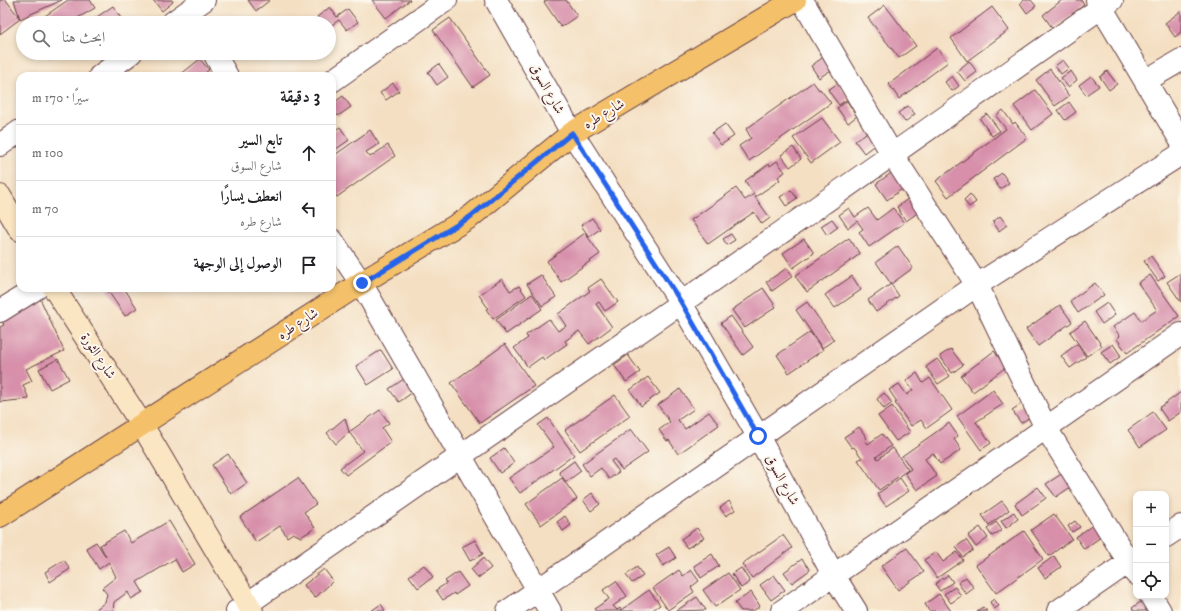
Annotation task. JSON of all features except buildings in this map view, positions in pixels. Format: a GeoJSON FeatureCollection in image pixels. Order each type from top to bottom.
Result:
{"type":"FeatureCollection","features":[{"type":"Feature","properties":{"kind":"main road","name":"شارع طره"},"geometry":{"type":"LineString","coordinates":[[0,516],[362,283],[470,217],[572,133],[795,0]]}},
{"type":"Feature","properties":{"kind":"street"},"geometry":{"type":"LineString","coordinates":[[336,77],[446,0]]}},
{"type":"Feature","properties":{"kind":"street","name":"شارع السوق"},"geometry":{"type":"LineString","coordinates":[[496,0],[572,133],[681,302],[758,436],[834,576],[856,611]]}},
{"type":"Feature","properties":{"kind":"street"},"geometry":{"type":"LineString","coordinates":[[802,0],[892,154],[977,285],[1046,428],[1133,564],[1058,611]]}},
{"type":"Feature","properties":{"kind":"street"},"geometry":{"type":"LineString","coordinates":[[246,609],[460,455],[892,154],[1103,2],[1181,141]]}},
{"type":"Feature","properties":{"kind":"street"},"geometry":{"type":"LineString","coordinates":[[182,16],[194,8]]}},
{"type":"Feature","properties":{"kind":"street"},"geometry":{"type":"LineString","coordinates":[[105,72],[122,60]]}},
{"type":"Feature","properties":{"kind":"street"},"geometry":{"type":"LineString","coordinates":[[218,60],[225,72]]}},
{"type":"Feature","properties":{"kind":"street"},"geometry":{"type":"LineString","coordinates":[[1146,81],[1181,60]]}},
{"type":"Feature","properties":{"kind":"street"},"geometry":{"type":"LineString","coordinates":[[0,145],[16,134]]}},
{"type":"Feature","properties":{"kind":"street"},"geometry":{"type":"LineString","coordinates":[[508,611],[977,285],[1181,154]]}},
{"type":"Feature","properties":{"kind":"street"},"geometry":{"type":"LineString","coordinates":[[0,196],[16,223]]}},
{"type":"Feature","properties":{"kind":"street"},"geometry":{"type":"LineString","coordinates":[[336,246],[362,283],[550,611]]}},
{"type":"Feature","properties":{"kind":"street"},"geometry":{"type":"LineString","coordinates":[[0,312],[31,292]]}},
{"type":"Feature","properties":{"kind":"street","name":"شارع الثورة"},"geometry":{"type":"LineString","coordinates":[[57,292],[142,425],[246,609]]}},
{"type":"Feature","properties":{"kind":"street"},"geometry":{"type":"LineString","coordinates":[[782,611],[1181,334]]}},
{"type":"Feature","properties":{"kind":"street"},"geometry":{"type":"LineString","coordinates":[[1169,534],[1181,526]]}},
{"type":"Feature","properties":{"kind":"street"},"geometry":{"type":"LineString","coordinates":[[1152,599],[1160,611]]}},
{"type":"Feature","properties":{"kind":"route"},"geometry":{"type":"LineString","coordinates":[[362,283],[470,217],[572,133],[681,302],[758,436]]}}]}
